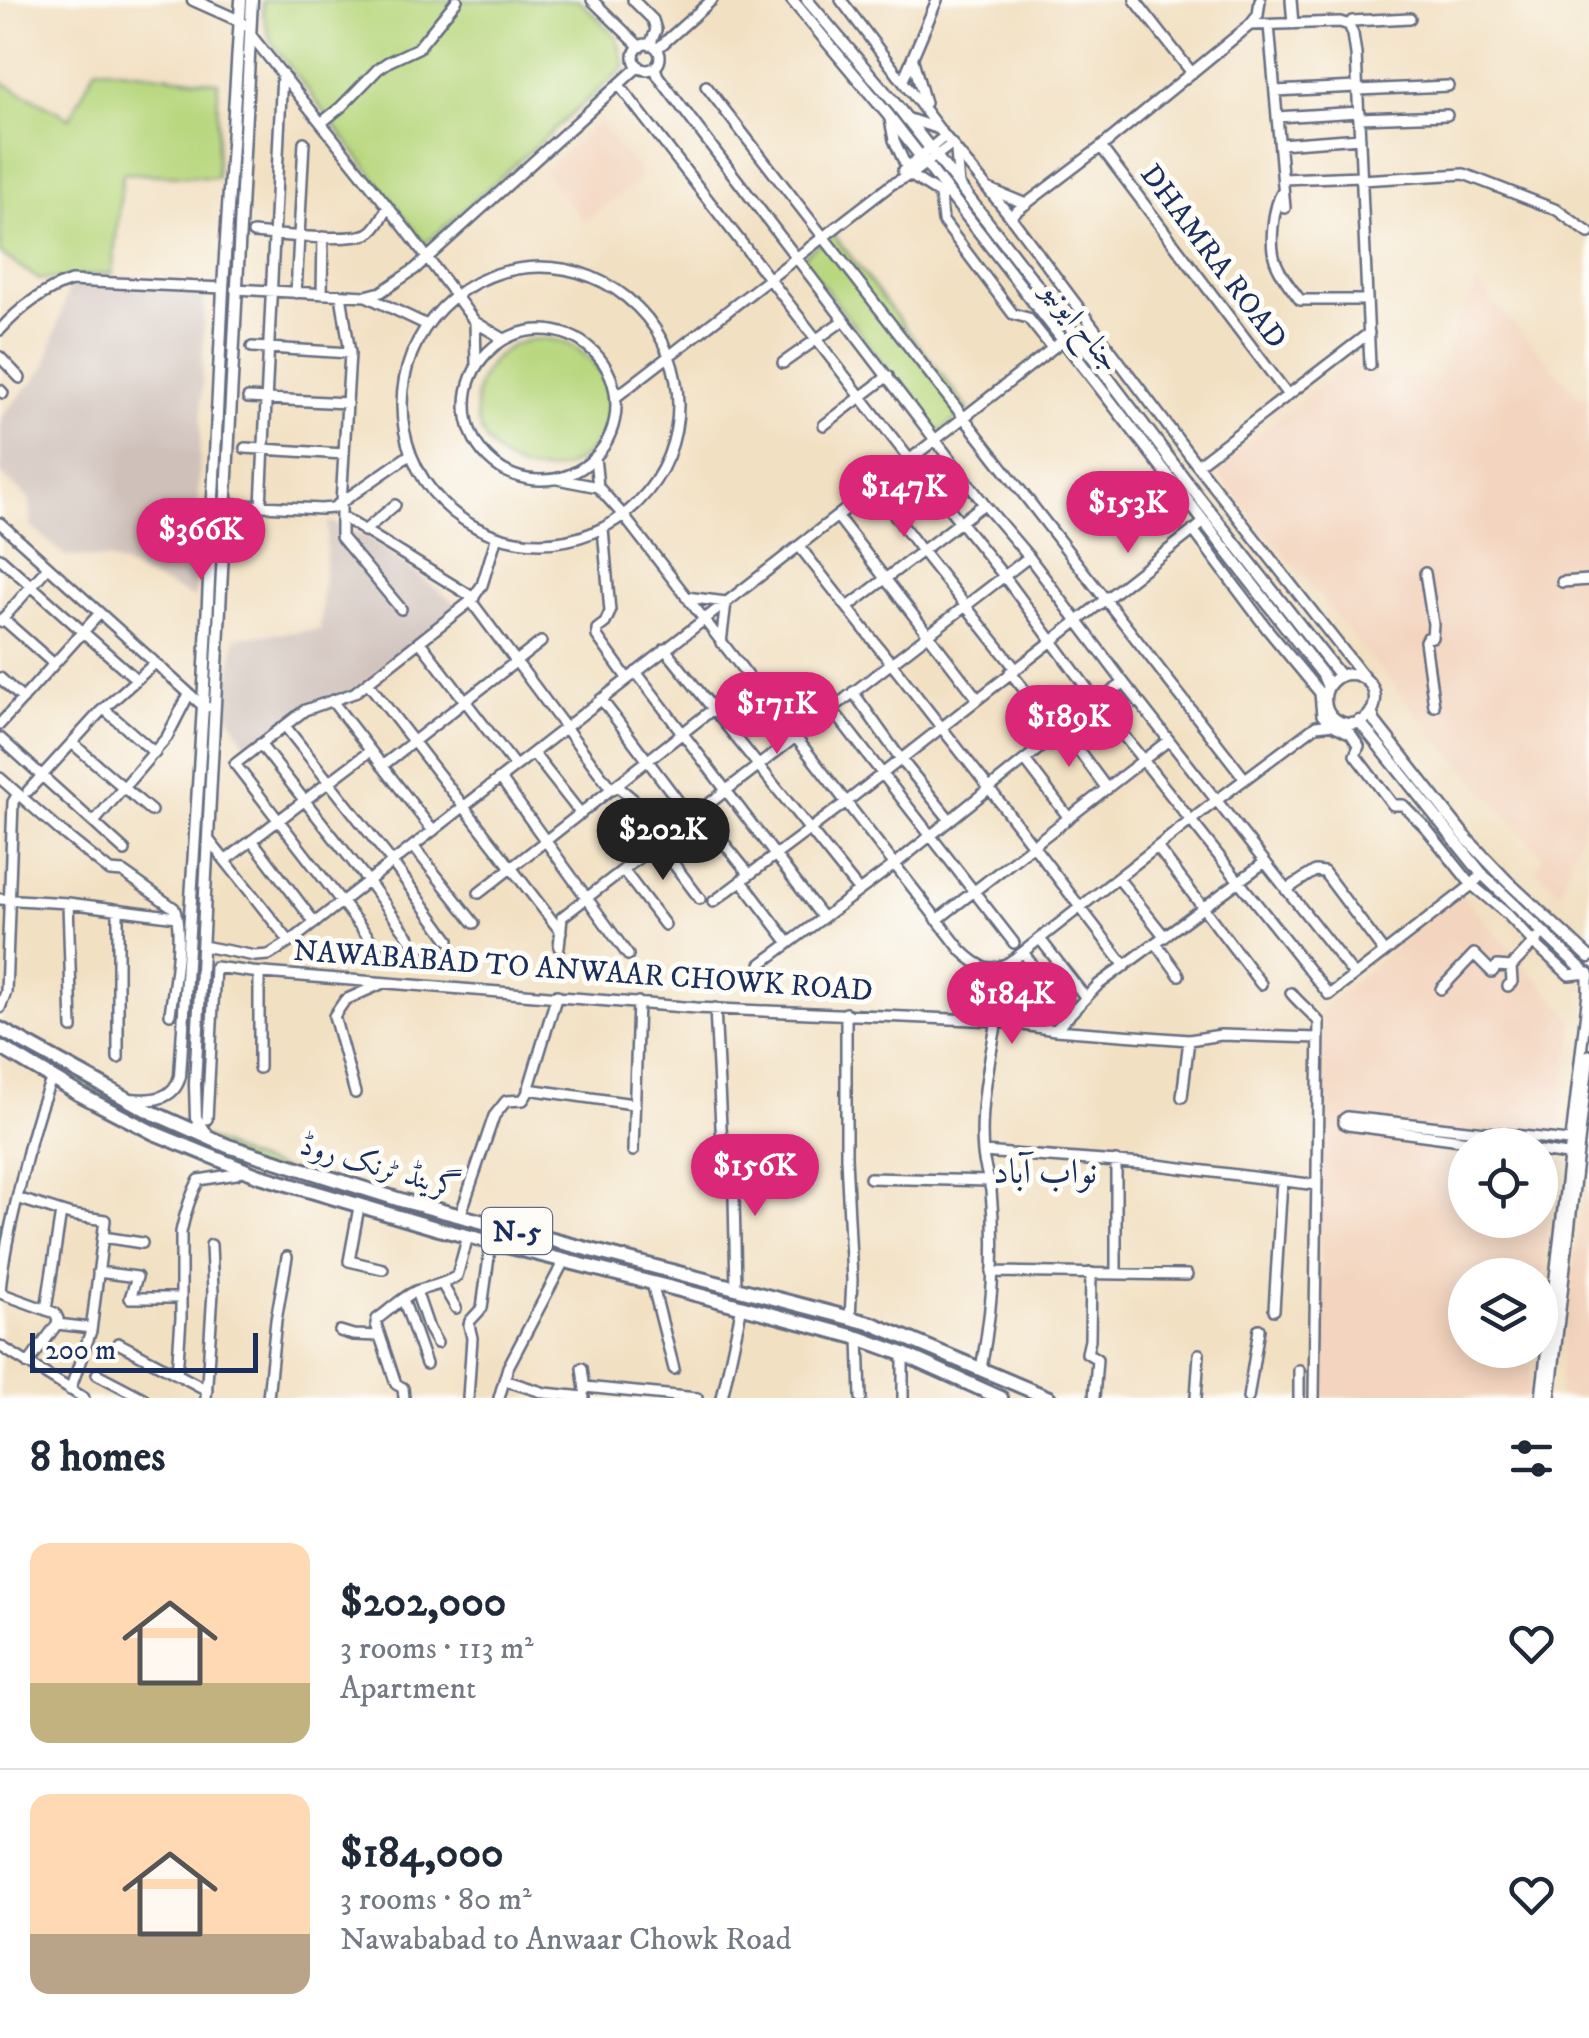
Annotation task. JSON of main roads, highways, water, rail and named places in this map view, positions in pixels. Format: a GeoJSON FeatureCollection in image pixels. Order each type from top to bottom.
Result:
{"type":"FeatureCollection","features":[{"type":"Feature","properties":{"kind":"highway","name":"گرینڈ ٹرنک روڈ"},"geometry":{"type":"LineString","coordinates":[[6,1033],[124,1098],[216,1141],[303,1171],[460,1216],[850,1318],[895,1332],[1048,1398]]}},
{"type":"Feature","properties":{"kind":"highway"},"geometry":{"type":"LineString","coordinates":[[1,1048],[6,1033]]}},
{"type":"Feature","properties":{"kind":"highway","name":"گرینڈ ٹرنک روڈ"},"geometry":{"type":"LineString","coordinates":[[1,1048],[154,1134],[242,1170],[359,1207],[859,1338],[994,1397]]}},
{"type":"Feature","properties":{"kind":"highway"},"geometry":{"type":"LineString","coordinates":[[564,1261],[568,1244]]}},
{"type":"Feature","properties":{"kind":"main road"},"geometry":{"type":"LineString","coordinates":[[192,0],[240,21],[250,34]]}},
{"type":"Feature","properties":{"kind":"main road"},"geometry":{"type":"LineString","coordinates":[[124,1098],[159,1099],[178,1084],[218,629],[241,0]]}},
{"type":"Feature","properties":{"kind":"main road"},"geometry":{"type":"LineString","coordinates":[[229,288],[252,0]]}},
{"type":"Feature","properties":{"kind":"main road","name":"جناح ایونیو"},"geometry":{"type":"LineString","coordinates":[[792,0],[889,116],[960,188],[1340,676]]}},
{"type":"Feature","properties":{"kind":"main road","name":"جناح ایونیو"},"geometry":{"type":"LineString","coordinates":[[807,0],[906,118],[954,202],[1057,344],[1328,687]]}},
{"type":"Feature","properties":{"kind":"main road"},"geometry":{"type":"LineString","coordinates":[[216,1141],[202,1129],[194,1109],[208,839],[206,628],[226,366]]}},
{"type":"Feature","properties":{"kind":"main road"},"geometry":{"type":"LineString","coordinates":[[206,628],[218,629]]}},
{"type":"Feature","properties":{"kind":"main road"},"geometry":{"type":"LineString","coordinates":[[1355,674],[1368,682],[1374,697],[1370,712],[1359,721],[1344,723],[1332,716],[1325,702],[1328,687],[1340,676],[1355,674]]}},
{"type":"Feature","properties":{"kind":"main road"},"geometry":{"type":"LineString","coordinates":[[1370,712],[1468,840],[1589,957]]}},
{"type":"Feature","properties":{"kind":"main road"},"geometry":{"type":"LineString","coordinates":[[1359,721],[1482,874],[1588,975]]}},
{"type":"Feature","properties":{"kind":"main road"},"geometry":{"type":"LineString","coordinates":[[192,906],[205,905]]}},
{"type":"Feature","properties":{"kind":"district","name":"نواب آباد"},"geometry":{"type":"Point","coordinates":[1045,1171]}}]}
